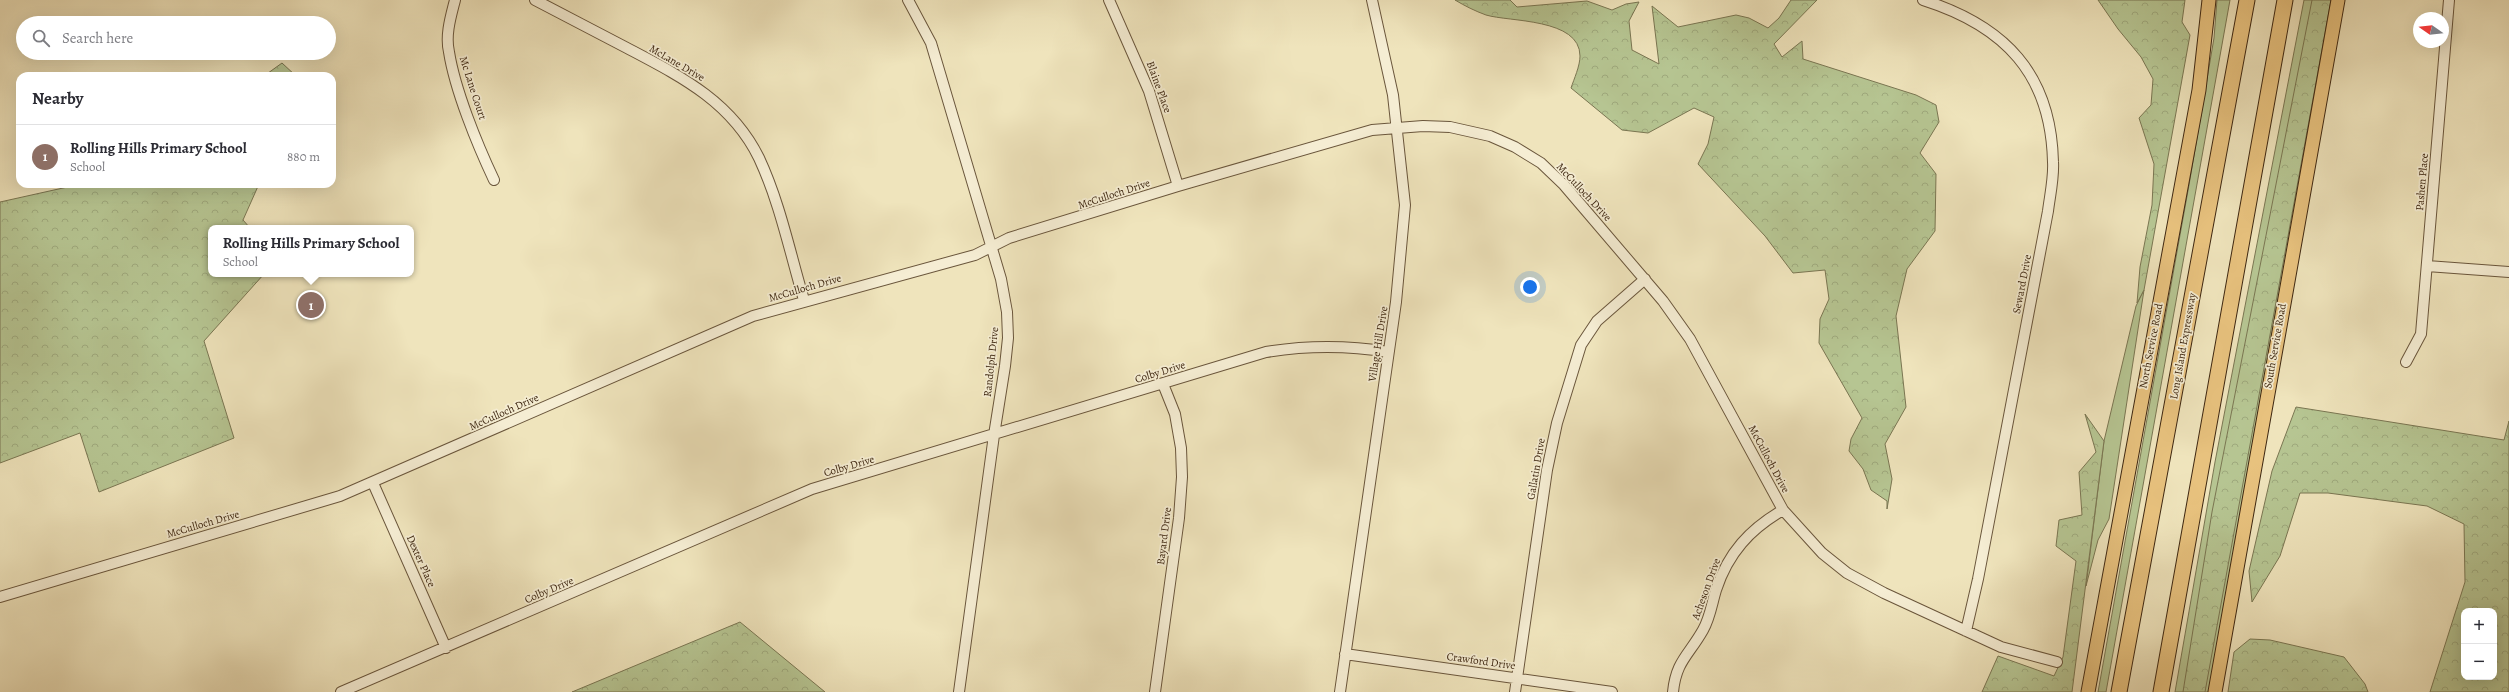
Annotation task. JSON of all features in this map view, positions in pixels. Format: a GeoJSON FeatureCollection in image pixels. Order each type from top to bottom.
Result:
{"type":"FeatureCollection","features":[{"type":"Feature","properties":{"kind":"highway","name":"Long Island Expressway"},"geometry":{"type":"LineString","coordinates":[[2119,692],[2247,0]]}},
{"type":"Feature","properties":{"kind":"highway"},"geometry":{"type":"LineString","coordinates":[[2161,692],[2285,0]]}},
{"type":"Feature","properties":{"kind":"main road","name":"North Service Road"},"geometry":{"type":"LineString","coordinates":[[2088,692],[2199,90],[2209,0]]}},
{"type":"Feature","properties":{"kind":"main road","name":"South Service Road"},"geometry":{"type":"LineString","coordinates":[[2215,692],[2338,0]]}},
{"type":"Feature","properties":{"kind":"street","name":"Mc Lane Court"},"geometry":{"type":"LineString","coordinates":[[455,0],[449,25],[448,51],[481,152],[494,180]]}},
{"type":"Feature","properties":{"kind":"street","name":"McLane Drive"},"geometry":{"type":"LineString","coordinates":[[535,0],[688,80],[720,105],[741,129],[758,158],[770,185],[804,300]]}},
{"type":"Feature","properties":{"kind":"street","name":"Randolph Drive"},"geometry":{"type":"LineString","coordinates":[[908,0],[931,43],[992,247],[1002,286],[1008,338],[959,692]]}},
{"type":"Feature","properties":{"kind":"street","name":"Blaine Place"},"geometry":{"type":"LineString","coordinates":[[1109,0],[1149,91],[1178,186]]}},
{"type":"Feature","properties":{"kind":"street","name":"Village Hill Drive"},"geometry":{"type":"LineString","coordinates":[[1340,692],[1403,246],[1405,205],[1398,128],[1385,49],[1372,0]]}},
{"type":"Feature","properties":{"kind":"street","name":"Seward Drive"},"geometry":{"type":"LineString","coordinates":[[1923,0],[1974,21],[1996,34],[2020,59],[2038,88],[2050,126],[2054,164],[2045,226],[1978,579],[1966,631]]}},
{"type":"Feature","properties":{"kind":"street","name":"Pashen Place"},"geometry":{"type":"LineString","coordinates":[[2406,362],[2420,334],[2449,0]]}},
{"type":"Feature","properties":{"kind":"street","name":"McCulloch Drive"},"geometry":{"type":"LineString","coordinates":[[0,597],[333,498],[373,483],[753,316],[804,300],[968,257],[1009,238],[1178,186],[1372,130],[1423,126],[1450,127],[1490,136],[1515,147],[1540,163],[1564,185],[1645,279],[1690,339],[1783,510],[1822,553],[1847,573],[1884,593],[2001,647],[2057,662]]}},
{"type":"Feature","properties":{"kind":"street"},"geometry":{"type":"LineString","coordinates":[[2427,266],[2509,272]]}},
{"type":"Feature","properties":{"kind":"street","name":"Gallatin Drive"},"geometry":{"type":"LineString","coordinates":[[1515,692],[1547,470],[1557,423],[1582,345],[1597,321],[1645,279]]}},
{"type":"Feature","properties":{"kind":"street","name":"Colby Drive"},"geometry":{"type":"LineString","coordinates":[[342,692],[812,489],[1266,352],[1296,348],[1347,346],[1388,352]]}},
{"type":"Feature","properties":{"kind":"street","name":"Bayard Drive"},"geometry":{"type":"LineString","coordinates":[[1155,692],[1179,518],[1182,477],[1180,448],[1175,414],[1163,384]]}},
{"type":"Feature","properties":{"kind":"street","name":"Dexter Place"},"geometry":{"type":"LineString","coordinates":[[373,483],[446,648]]}},
{"type":"Feature","properties":{"kind":"street","name":"Acheson Drive"},"geometry":{"type":"LineString","coordinates":[[1673,692],[1674,680],[1682,659],[1703,630],[1716,590],[1733,553],[1748,535],[1763,522],[1783,510]]}},
{"type":"Feature","properties":{"kind":"street","name":"Crawford Drive"},"geometry":{"type":"LineString","coordinates":[[1345,654],[1612,692]]}},
{"type":"Feature","properties":{"kind":"green space"},"geometry":{"type":"Polygon","coordinates":[[[1455,0],[1510,0],[1517,7],[1587,1],[1612,10],[1626,4],[1639,2],[1629,21],[1632,50],[1659,64],[1652,6],[1678,27],[1736,15],[1749,18],[1768,28],[1779,18],[1791,0],[1817,0],[1774,44],[1782,57],[1802,41],[1803,59],[1916,95],[1936,105],[1939,122],[1920,153],[1936,174],[1935,231],[1907,269],[1896,316],[1906,407],[1885,444],[1892,479],[1887,509],[1887,501],[1871,490],[1863,469],[1849,451],[1851,439],[1862,418],[1819,343],[1820,319],[1829,299],[1825,270],[1793,273],[1765,236],[1698,164],[1708,144],[1714,117],[1694,108],[1648,133],[1622,130],[1571,88],[1578,68],[1580,56],[1577,44],[1569,35],[1556,28],[1542,24],[1486,15],[1455,0]]]}},
{"type":"Feature","properties":{"kind":"green space"},"geometry":{"type":"Polygon","coordinates":[[[2098,0],[2185,0],[2182,22],[2190,35],[2144,290],[2137,303],[2140,267],[2152,205],[2154,164],[2139,118],[2151,105],[2153,79],[2141,57],[2118,29],[2098,0]]]}},
{"type":"Feature","properties":{"kind":"green space"},"geometry":{"type":"Polygon","coordinates":[[[2217,0],[2230,0],[2106,692],[2098,692],[2189,185],[2214,38],[2217,0]]]}},
{"type":"Feature","properties":{"kind":"green space"},"geometry":{"type":"Polygon","coordinates":[[[2304,0],[2331,0],[2210,692],[2175,692],[2215,462],[2304,0]]]}},
{"type":"Feature","properties":{"kind":"green space"},"geometry":{"type":"Polygon","coordinates":[[[2312,0],[2331,0],[2205,692],[2183,692],[2212,512],[2312,0]]]}},
{"type":"Feature","properties":{"kind":"green space"},"geometry":{"type":"Polygon","coordinates":[[[282,63],[292,72],[270,72],[282,63]]]}},
{"type":"Feature","properties":{"kind":"green space"},"geometry":{"type":"Polygon","coordinates":[[[63,188],[257,188],[243,220],[247,225],[208,225],[208,277],[261,277],[204,341],[234,438],[99,492],[80,433],[0,463],[0,202],[63,188]]]}},
{"type":"Feature","properties":{"kind":"green space"},"geometry":{"type":"Polygon","coordinates":[[[2144,290],[2109,519],[2098,540],[2086,586],[2104,441],[2136,306],[2144,290]]]}},
{"type":"Feature","properties":{"kind":"green space"},"geometry":{"type":"Polygon","coordinates":[[[2296,407],[2504,440],[2509,421],[2509,692],[2430,692],[2465,582],[2464,524],[2427,506],[2328,493],[2300,493],[2280,556],[2252,602],[2249,571],[2272,471],[2296,407]]]}},
{"type":"Feature","properties":{"kind":"green space"},"geometry":{"type":"Polygon","coordinates":[[[2085,414],[2104,441],[2072,692],[1982,692],[1998,656],[2054,676],[2063,657],[2076,561],[2056,546],[2059,520],[2082,515],[2079,472],[2096,452],[2085,414]]]}},
{"type":"Feature","properties":{"kind":"green space"},"geometry":{"type":"Polygon","coordinates":[[[740,622],[825,692],[572,692],[740,622]]]}},
{"type":"Feature","properties":{"kind":"green space"},"geometry":{"type":"Polygon","coordinates":[[[2250,639],[2270,640],[2344,657],[2365,684],[2368,692],[2228,692],[2234,652],[2250,639]]]}},
{"type":"Feature","properties":{"kind":"place","name":"Rolling Hills Primary School"},"geometry":{"type":"Point","coordinates":[311,305]}}]}
